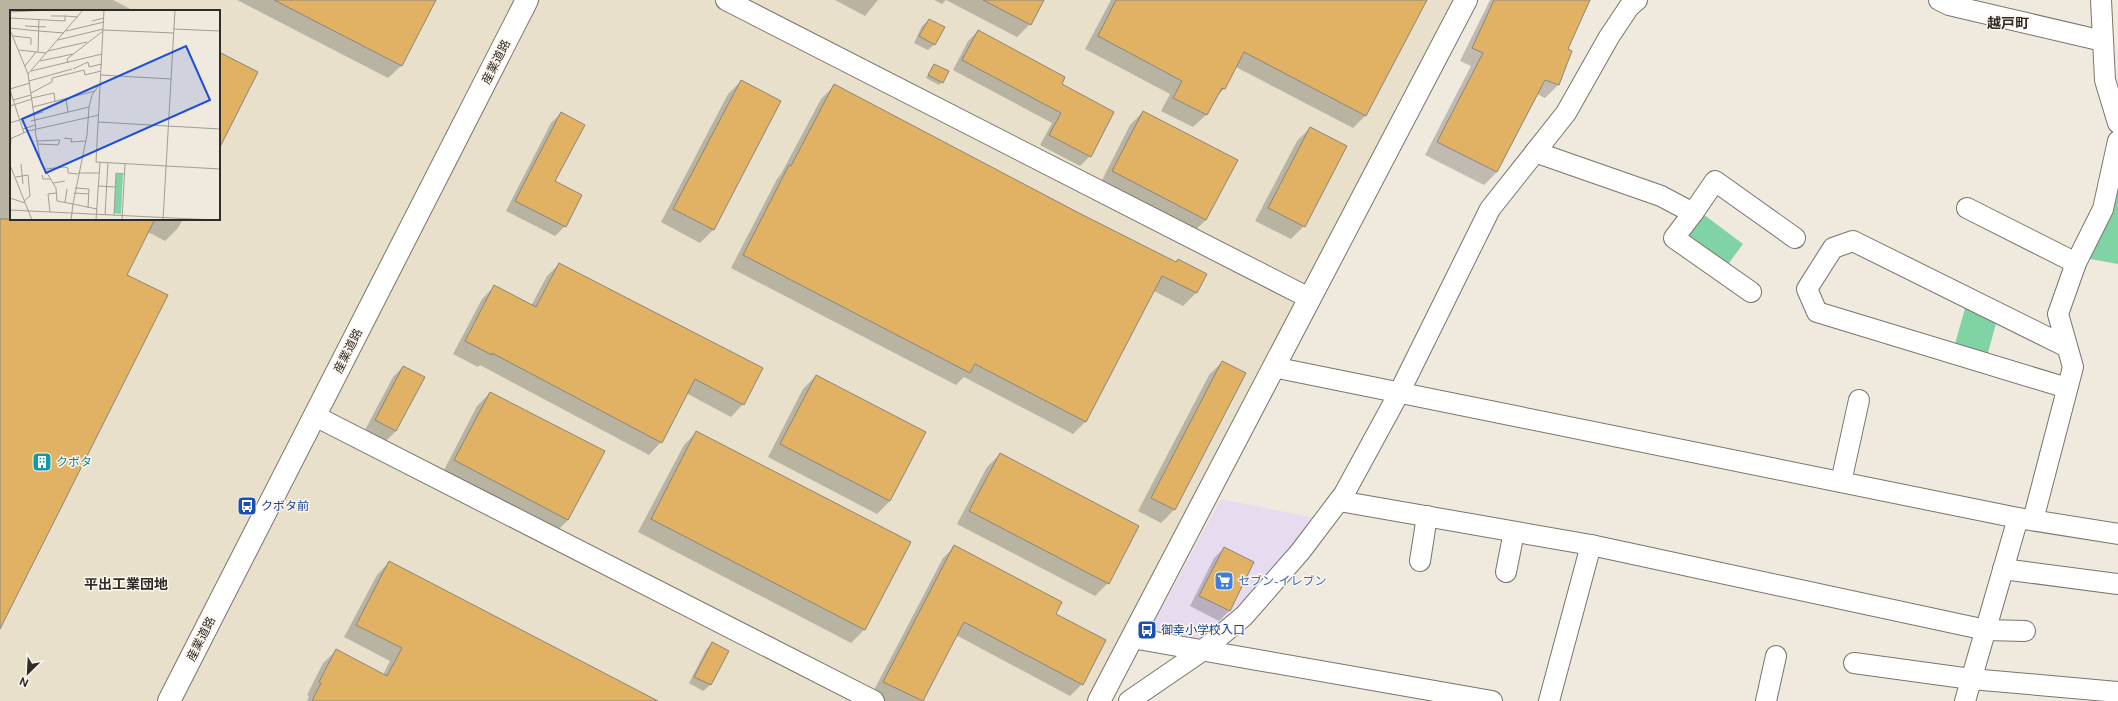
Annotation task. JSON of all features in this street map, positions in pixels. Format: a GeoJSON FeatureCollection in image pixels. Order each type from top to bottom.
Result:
{"type":"FeatureCollection","features":[{"type":"Feature","properties":{"kind":"street","name":"産業道路"},"geometry":{"type":"LineString","coordinates":[[169,701],[527,0]]}},
{"type":"Feature","properties":{"kind":"street"},"geometry":{"type":"LineString","coordinates":[[726,0],[1309,298]]}},
{"type":"Feature","properties":{"kind":"street"},"geometry":{"type":"LineString","coordinates":[[1099,701],[1466,0]]}},
{"type":"Feature","properties":{"kind":"street"},"geometry":{"type":"LineString","coordinates":[[1129,701],[1202,651],[1244,616],[1300,552],[1339,501],[1368,453],[1399,393],[1490,208],[1566,113],[1610,37],[1629,7],[1637,0]]}},
{"type":"Feature","properties":{"kind":"street"},"geometry":{"type":"LineString","coordinates":[[1939,0],[1949,5],[1994,8],[2103,41]]}},
{"type":"Feature","properties":{"kind":"street"},"geometry":{"type":"LineString","coordinates":[[2101,0],[2105,80],[2118,123]]}},
{"type":"Feature","properties":{"kind":"street"},"geometry":{"type":"LineString","coordinates":[[1965,701],[2003,569],[2026,519],[2068,388],[2073,367],[2058,314],[2076,263],[2103,209],[2118,141]]}},
{"type":"Feature","properties":{"kind":"street"},"geometry":{"type":"LineString","coordinates":[[1535,152],[1661,196],[1693,213]]}},
{"type":"Feature","properties":{"kind":"street"},"geometry":{"type":"LineString","coordinates":[[1751,292],[1674,238],[1715,181],[1795,238]]}},
{"type":"Feature","properties":{"kind":"street"},"geometry":{"type":"LineString","coordinates":[[1967,208],[2076,263]]}},
{"type":"Feature","properties":{"kind":"street"},"geometry":{"type":"LineString","coordinates":[[2067,347],[1853,241],[1833,248],[1807,289],[1817,312],[2068,388]]}},
{"type":"Feature","properties":{"kind":"street"},"geometry":{"type":"LineString","coordinates":[[1273,367],[2026,519],[2118,534]]}},
{"type":"Feature","properties":{"kind":"street"},"geometry":{"type":"LineString","coordinates":[[1841,482],[1859,400]]}},
{"type":"Feature","properties":{"kind":"street"},"geometry":{"type":"LineString","coordinates":[[315,416],[874,701]]}},
{"type":"Feature","properties":{"kind":"street"},"geometry":{"type":"LineString","coordinates":[[1339,501],[1591,546],[1986,630],[2025,631]]}},
{"type":"Feature","properties":{"kind":"street"},"geometry":{"type":"LineString","coordinates":[[1420,561],[1427,516]]}},
{"type":"Feature","properties":{"kind":"street"},"geometry":{"type":"LineString","coordinates":[[1506,572],[1514,532]]}},
{"type":"Feature","properties":{"kind":"street"},"geometry":{"type":"LineString","coordinates":[[1549,701],[1591,546]]}},
{"type":"Feature","properties":{"kind":"street"},"geometry":{"type":"LineString","coordinates":[[2003,569],[2118,584]]}},
{"type":"Feature","properties":{"kind":"street"},"geometry":{"type":"LineString","coordinates":[[1132,638],[1492,701]]}},
{"type":"Feature","properties":{"kind":"street"},"geometry":{"type":"LineString","coordinates":[[1766,701],[1776,656]]}},
{"type":"Feature","properties":{"kind":"street"},"geometry":{"type":"LineString","coordinates":[[1854,663],[1971,679],[2118,692]]}},
{"type":"Feature","properties":{"kind":"shaded area","name":"平出工業団地"},"geometry":{"type":"Polygon","coordinates":[[[0,0],[1454,0],[1091,701],[0,701],[0,0]]]}},
{"type":"Feature","properties":{"kind":"shaded area"},"geometry":{"type":"Polygon","coordinates":[[[1221,499],[1319,519],[1238,614],[1200,644],[1146,637],[1221,499]]]}},
{"type":"Feature","properties":{"kind":"green space"},"geometry":{"type":"Polygon","coordinates":[[[2115,193],[2118,193],[2118,264],[2085,258],[2115,193]]]}},
{"type":"Feature","properties":{"kind":"green space"},"geometry":{"type":"Polygon","coordinates":[[[1703,214],[1743,244],[1726,267],[1690,241],[1689,234],[1703,214]]]}},
{"type":"Feature","properties":{"kind":"green space"},"geometry":{"type":"Polygon","coordinates":[[[1966,305],[1997,320],[1987,356],[1955,344],[1966,305]]]}},
{"type":"Feature","properties":{"kind":"building"},"geometry":{"type":"Polygon","coordinates":[[[274,0],[436,0],[402,66],[274,0]]]}},
{"type":"Feature","properties":{"kind":"building"},"geometry":{"type":"Polygon","coordinates":[[[983,0],[1044,0],[1031,25],[983,0]]]}},
{"type":"Feature","properties":{"kind":"building"},"geometry":{"type":"Polygon","coordinates":[[[1116,0],[1427,0],[1366,116],[1244,52],[1225,89],[1222,88],[1207,115],[1173,98],[1182,81],[1098,36],[1116,0]]]}},
{"type":"Feature","properties":{"kind":"building"},"geometry":{"type":"Polygon","coordinates":[[[1494,0],[1590,0],[1568,49],[1572,51],[1559,85],[1545,80],[1497,172],[1437,142],[1483,53],[1472,48],[1494,0]]]}},
{"type":"Feature","properties":{"kind":"building"},"geometry":{"type":"Polygon","coordinates":[[[929,19],[945,27],[935,45],[919,36],[929,19]]]}},
{"type":"Feature","properties":{"kind":"building"},"geometry":{"type":"Polygon","coordinates":[[[978,30],[1065,77],[1062,84],[1114,112],[1091,157],[1049,135],[1061,113],[962,60],[978,30]]]}},
{"type":"Feature","properties":{"kind":"building"},"geometry":{"type":"Polygon","coordinates":[[[220,53],[258,72],[220,147],[220,53]]]}},
{"type":"Feature","properties":{"kind":"building"},"geometry":{"type":"Polygon","coordinates":[[[934,64],[949,71],[943,83],[928,75],[934,64]]]}},
{"type":"Feature","properties":{"kind":"building"},"geometry":{"type":"Polygon","coordinates":[[[741,80],[781,101],[714,230],[673,209],[741,80]]]}},
{"type":"Feature","properties":{"kind":"building"},"geometry":{"type":"Polygon","coordinates":[[[834,84],[1077,212],[1176,262],[1178,259],[1207,274],[1197,293],[1162,276],[1086,422],[975,364],[970,373],[743,255],[789,165],[791,166],[834,84]]]}},
{"type":"Feature","properties":{"kind":"building"},"geometry":{"type":"Polygon","coordinates":[[[1143,111],[1238,160],[1206,220],[1112,171],[1143,111]]]}},
{"type":"Feature","properties":{"kind":"building"},"geometry":{"type":"Polygon","coordinates":[[[561,112],[585,125],[555,181],[582,195],[566,227],[515,201],[561,112]]]}},
{"type":"Feature","properties":{"kind":"building"},"geometry":{"type":"Polygon","coordinates":[[[1310,127],[1347,146],[1305,227],[1268,208],[1310,127]]]}},
{"type":"Feature","properties":{"kind":"building","name":"クボタ"},"geometry":{"type":"Polygon","coordinates":[[[0,219],[154,220],[127,275],[168,295],[0,629],[0,219]]]}},
{"type":"Feature","properties":{"kind":"building"},"geometry":{"type":"Polygon","coordinates":[[[559,263],[763,368],[744,405],[695,379],[662,443],[492,353],[492,355],[465,341],[494,285],[536,307],[559,263]]]}},
{"type":"Feature","properties":{"kind":"building"},"geometry":{"type":"Polygon","coordinates":[[[1222,361],[1246,373],[1175,510],[1151,498],[1222,361]]]}},
{"type":"Feature","properties":{"kind":"building"},"geometry":{"type":"Polygon","coordinates":[[[403,366],[425,377],[396,431],[375,420],[403,366]]]}},
{"type":"Feature","properties":{"kind":"building"},"geometry":{"type":"Polygon","coordinates":[[[816,375],[926,432],[890,501],[780,444],[816,375]]]}},
{"type":"Feature","properties":{"kind":"building"},"geometry":{"type":"Polygon","coordinates":[[[490,392],[605,451],[568,520],[454,460],[490,392]]]}},
{"type":"Feature","properties":{"kind":"building"},"geometry":{"type":"Polygon","coordinates":[[[696,431],[911,542],[865,630],[651,519],[696,431]]]}},
{"type":"Feature","properties":{"kind":"building"},"geometry":{"type":"Polygon","coordinates":[[[1000,453],[1139,526],[1109,584],[969,511],[1000,453]]]}},
{"type":"Feature","properties":{"kind":"building"},"geometry":{"type":"Polygon","coordinates":[[[954,545],[1062,602],[1056,614],[1106,640],[1083,685],[964,622],[923,701],[883,682],[954,545]]]}},
{"type":"Feature","properties":{"kind":"building"},"geometry":{"type":"Polygon","coordinates":[[[1224,547],[1254,562],[1230,611],[1199,596],[1224,547]]]}},
{"type":"Feature","properties":{"kind":"building"},"geometry":{"type":"Polygon","coordinates":[[[389,561],[658,701],[312,701],[321,683],[319,682],[336,649],[387,676],[402,648],[356,625],[389,561]]]}},
{"type":"Feature","properties":{"kind":"building"},"geometry":{"type":"Polygon","coordinates":[[[712,642],[729,651],[711,685],[694,677],[712,642]]]}},
{"type":"Feature","properties":{"kind":"place","name":"クボタ"},"geometry":{"type":"Point","coordinates":[42,462]}},
{"type":"Feature","properties":{"kind":"place","name":"クボタ前"},"geometry":{"type":"Point","coordinates":[247,506]}},
{"type":"Feature","properties":{"kind":"place","name":"セブン-イレブン"},"geometry":{"type":"Point","coordinates":[1224,581]}},
{"type":"Feature","properties":{"kind":"place","name":"御幸小学校入口"},"geometry":{"type":"Point","coordinates":[1147,630]}},
{"type":"Feature","properties":{"kind":"district","name":"越戸町"},"geometry":{"type":"Point","coordinates":[2008,23]}},
{"type":"Feature","properties":{"kind":"district","name":"平出工業団地"},"geometry":{"type":"Point","coordinates":[126,584]}}]}
